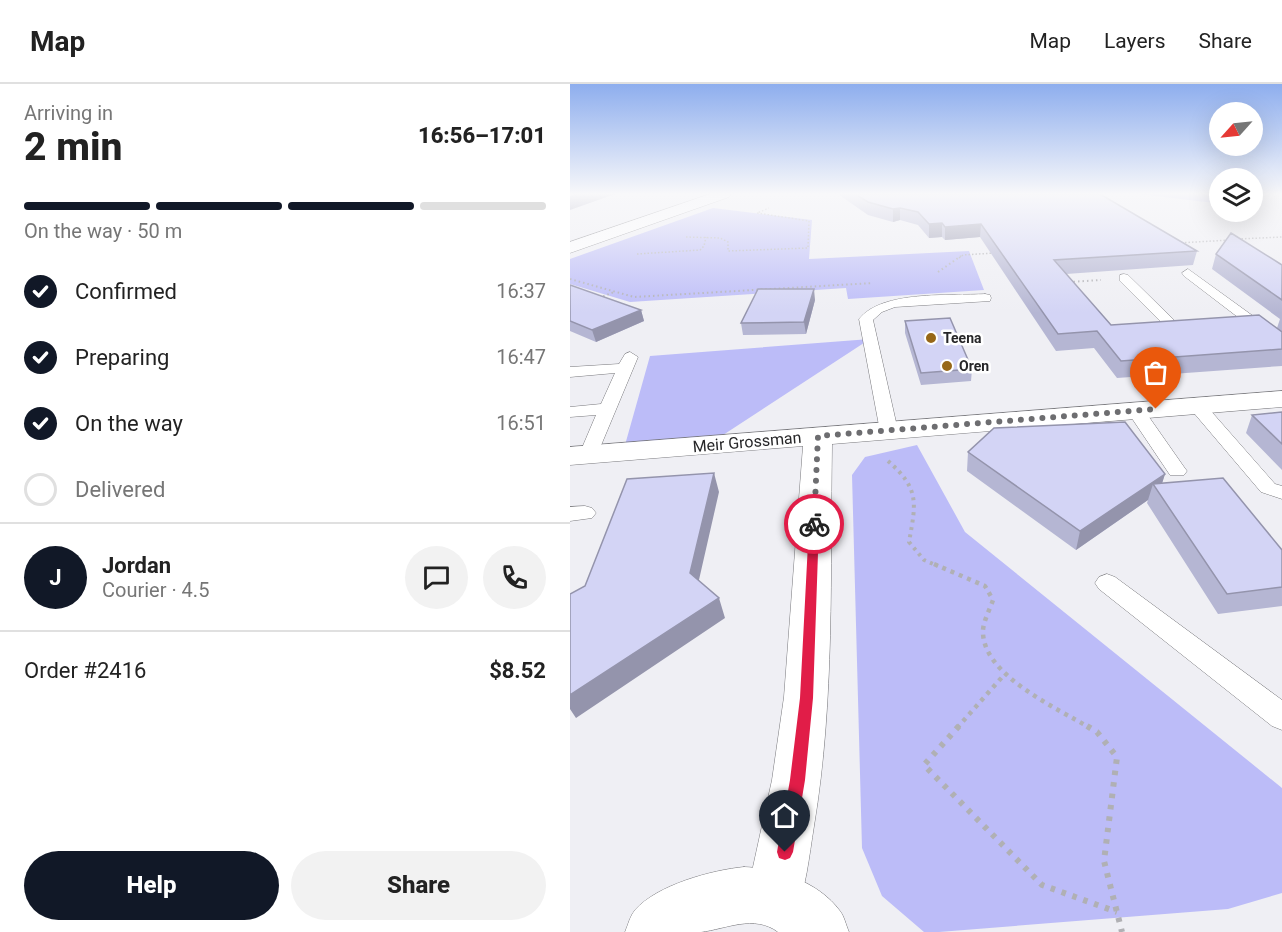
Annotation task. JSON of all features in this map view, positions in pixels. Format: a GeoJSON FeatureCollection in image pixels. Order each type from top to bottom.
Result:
{"type":"FeatureCollection","features":[{"type":"Feature","properties":{"kind":"street"},"geometry":{"type":"LineString","coordinates":[[570,248],[612,234]]}},
{"type":"Feature","properties":{"kind":"street","name":"Meir Grossman"},"geometry":{"type":"LineString","coordinates":[[579,456],[1282,399]]}},
{"type":"Feature","properties":{"kind":"street"},"geometry":{"type":"LineString","coordinates":[[774,899],[797,780],[806,698],[818,436]]}},
{"type":"Feature","properties":{"kind":"street"},"geometry":{"type":"LineString","coordinates":[[654,932],[697,904],[737,895],[774,899],[802,913],[820,932]]}},
{"type":"Feature","properties":{"kind":"lane"},"geometry":{"type":"LineString","coordinates":[[1188,273],[1282,344]]}},
{"type":"Feature","properties":{"kind":"lane"},"geometry":{"type":"LineString","coordinates":[[1124,278],[1176,329],[1209,326]]}},
{"type":"Feature","properties":{"kind":"lane"},"geometry":{"type":"LineString","coordinates":[[876,432],[866,319],[877,309],[893,303],[985,298]]}},
{"type":"Feature","properties":{"kind":"lane"},"geometry":{"type":"LineString","coordinates":[[1231,324],[1253,323]]}},
{"type":"Feature","properties":{"kind":"lane"},"geometry":{"type":"LineString","coordinates":[[570,372],[627,362],[608,409],[579,456]]}},
{"type":"Feature","properties":{"kind":"lane"},"geometry":{"type":"LineString","coordinates":[[1197,406],[1268,488],[1282,493]]}},
{"type":"Feature","properties":{"kind":"lane"},"geometry":{"type":"LineString","coordinates":[[570,412],[608,409]]}},
{"type":"Feature","properties":{"kind":"lane"},"geometry":{"type":"LineString","coordinates":[[1136,411],[1177,471]]}},
{"type":"Feature","properties":{"kind":"lane"},"geometry":{"type":"LineString","coordinates":[[1107,583],[1282,717]]}},
{"type":"Feature","properties":{"kind":"path"},"geometry":{"type":"LineString","coordinates":[[678,234],[671,238],[706,237],[729,242],[728,251],[808,248],[809,234]]}},
{"type":"Feature","properties":{"kind":"path"},"geometry":{"type":"LineString","coordinates":[[630,255],[700,250],[704,246],[706,237]]}},
{"type":"Feature","properties":{"kind":"path"},"geometry":{"type":"LineString","coordinates":[[1175,243],[1281,237]]}},
{"type":"Feature","properties":{"kind":"path"},"geometry":{"type":"LineString","coordinates":[[893,303],[963,255],[1003,253]]}},
{"type":"Feature","properties":{"kind":"path"},"geometry":{"type":"LineString","coordinates":[[570,279],[634,297],[880,282]]}},
{"type":"Feature","properties":{"kind":"path"},"geometry":{"type":"LineString","coordinates":[[592,300],[615,292]]}},
{"type":"Feature","properties":{"kind":"path"},"geometry":{"type":"LineString","coordinates":[[876,432],[888,461],[906,476],[916,495],[909,542],[924,560],[985,586],[993,600],[983,631],[988,654],[1005,675],[1097,732],[1117,757],[1104,861],[1122,932]]}},
{"type":"Feature","properties":{"kind":"path"},"geometry":{"type":"LineString","coordinates":[[1005,675],[924,765],[1042,885],[1117,912]]}},
{"type":"Feature","properties":{"kind":"shaded area"},"geometry":{"type":"Polygon","coordinates":[[[641,234],[811,234],[809,259],[969,251],[984,290],[848,299],[846,288],[630,302],[570,284],[570,259],[641,234]]]}},
{"type":"Feature","properties":{"kind":"shaded area"},"geometry":{"type":"Polygon","coordinates":[[[870,339],[720,437],[625,445],[650,356],[870,339]]]}},
{"type":"Feature","properties":{"kind":"shaded area"},"geometry":{"type":"Polygon","coordinates":[[[917,445],[965,532],[1282,788],[1282,893],[1228,909],[939,932],[924,932],[882,896],[862,848],[852,475],[865,457],[917,445]]]}},
{"type":"Feature","properties":{"kind":"building"},"geometry":{"type":"Polygon","coordinates":[[[988,234],[1167,234],[1197,251],[1054,260],[1111,325],[1259,315],[1282,332],[1282,349],[1121,361],[1097,331],[1058,334],[988,234]]]}},
{"type":"Feature","properties":{"kind":"building"},"geometry":{"type":"Polygon","coordinates":[[[1232,234],[1282,265],[1282,300],[1216,254],[1232,234]]]}},
{"type":"Feature","properties":{"kind":"building"},"geometry":{"type":"Polygon","coordinates":[[[570,285],[641,310],[592,330],[570,321],[570,285]]]}},
{"type":"Feature","properties":{"kind":"building"},"geometry":{"type":"Polygon","coordinates":[[[758,289],[814,289],[804,322],[741,323],[758,289]]]}},
{"type":"Feature","properties":{"kind":"building"},"geometry":{"type":"Polygon","coordinates":[[[950,318],[972,369],[921,373],[905,321],[950,318]]]}},
{"type":"Feature","properties":{"kind":"building"},"geometry":{"type":"Polygon","coordinates":[[[1282,412],[1282,444],[1252,415],[1282,412]]]}},
{"type":"Feature","properties":{"kind":"building"},"geometry":{"type":"Polygon","coordinates":[[[1125,422],[1165,474],[1080,531],[968,452],[994,428],[1125,422]]]}},
{"type":"Feature","properties":{"kind":"building"},"geometry":{"type":"Polygon","coordinates":[[[714,473],[690,573],[719,598],[570,695],[570,594],[585,586],[627,479],[714,473]]]}},
{"type":"Feature","properties":{"kind":"building"},"geometry":{"type":"Polygon","coordinates":[[[1223,478],[1282,550],[1282,587],[1227,594],[1153,484],[1223,478]]]}},
{"type":"Feature","properties":{"kind":"way so far"},"geometry":{"type":"LineString","coordinates":[[814,524],[818,436],[1156,409]]}},
{"type":"Feature","properties":{"kind":"place","name":"Teena"},"geometry":{"type":"Point","coordinates":[931,338]}},
{"type":"Feature","properties":{"kind":"place","name":"Oren"},"geometry":{"type":"Point","coordinates":[947,366]}},
{"type":"Feature","properties":{"kind":"route"},"geometry":{"type":"LineString","coordinates":[[785,852],[797,780],[806,698],[814,524]]}}]}
